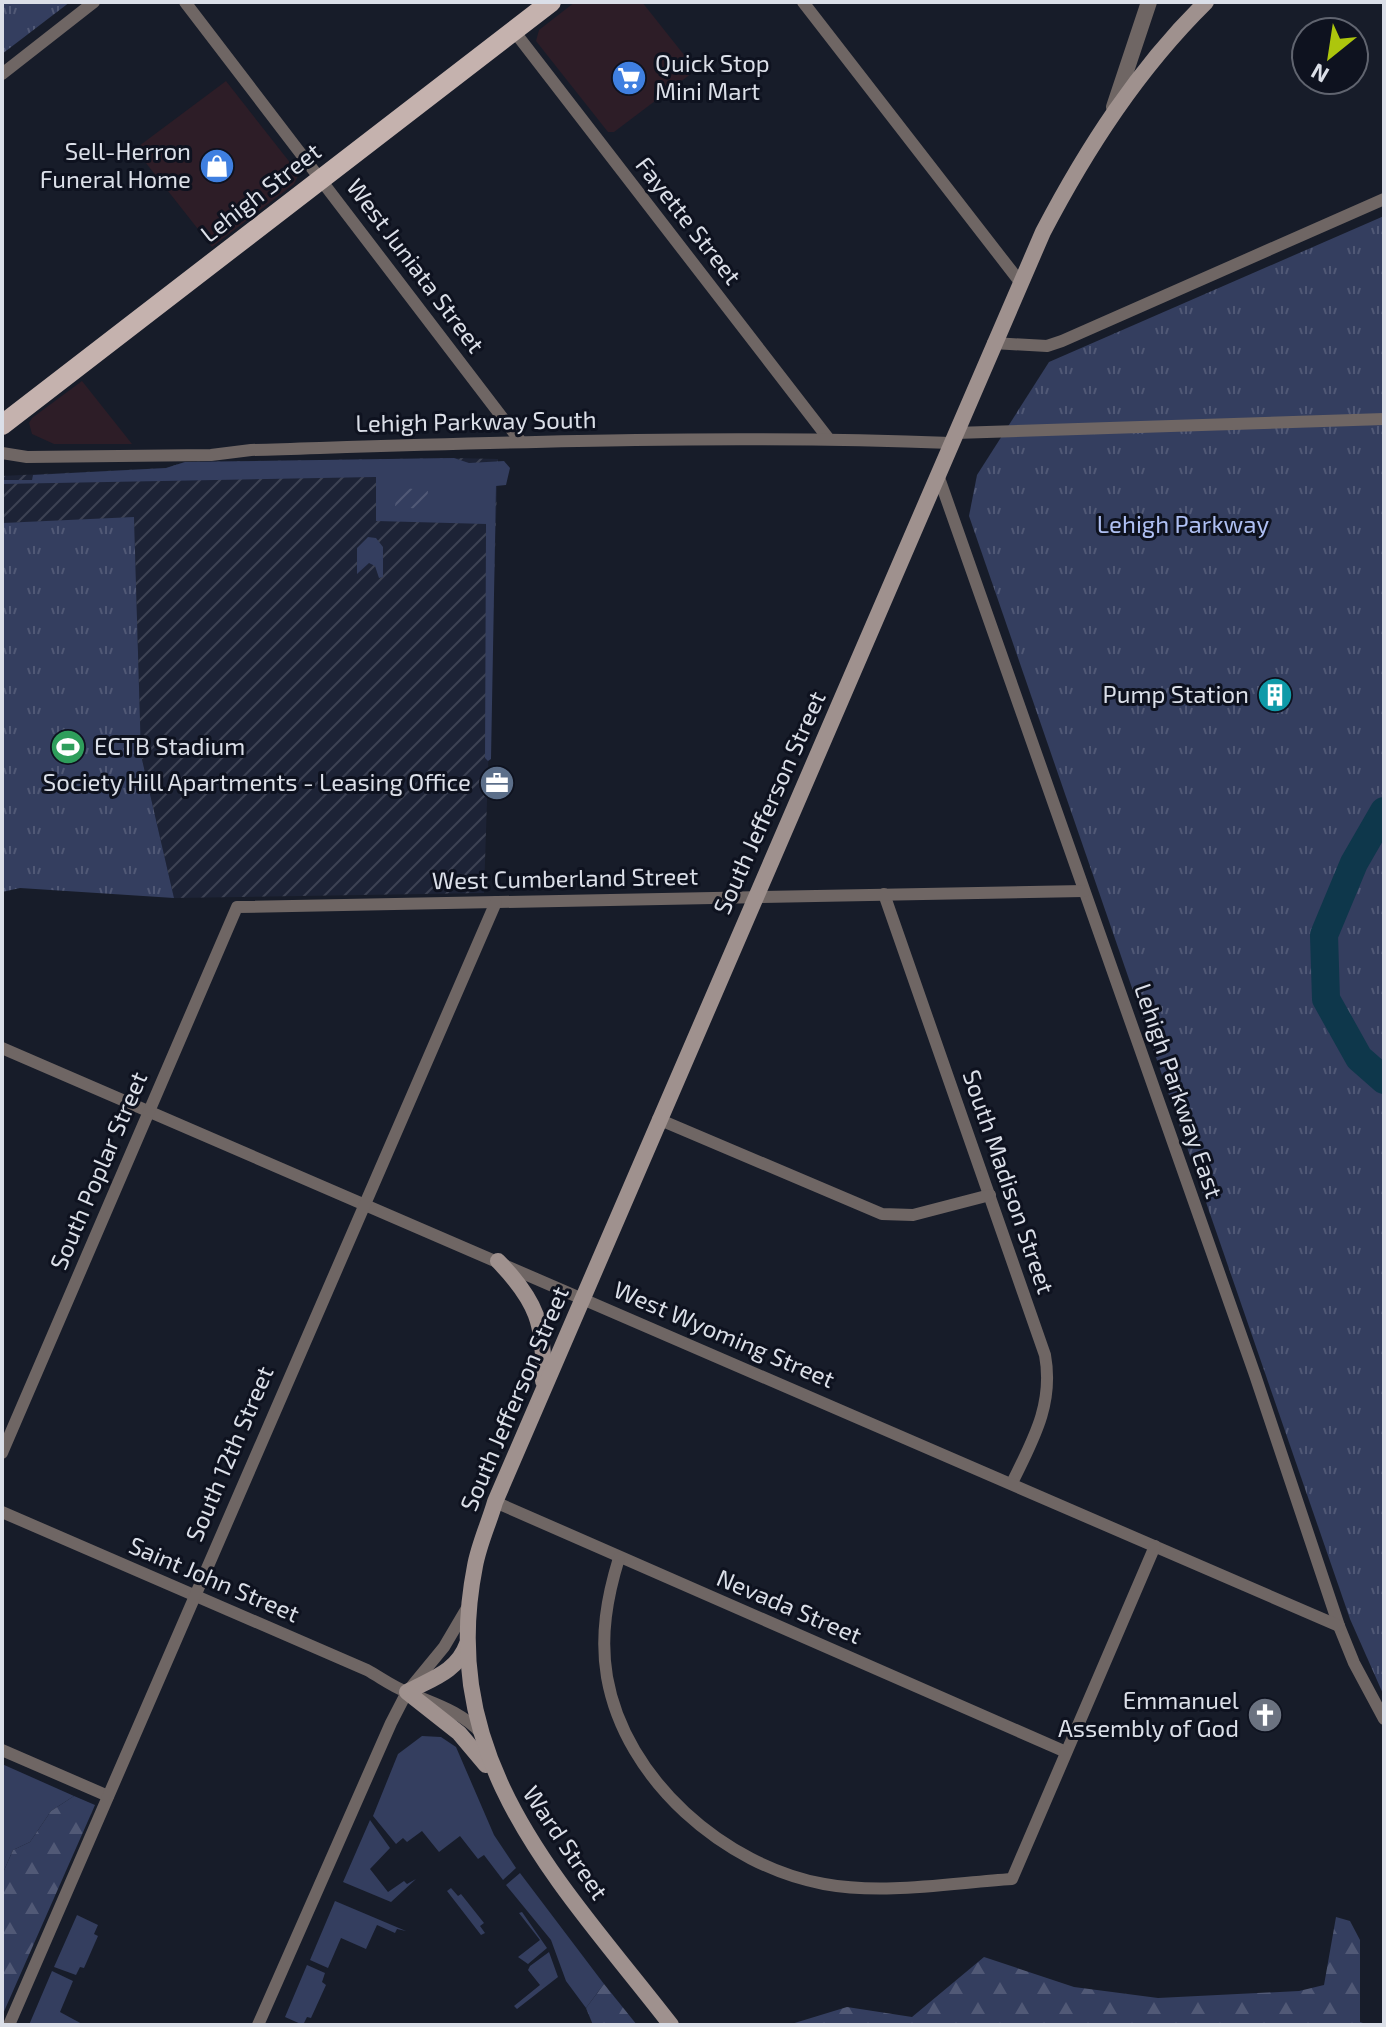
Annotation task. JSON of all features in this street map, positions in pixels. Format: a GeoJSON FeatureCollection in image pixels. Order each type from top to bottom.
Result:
{"type":"FeatureCollection","features":[{"type":"Feature","properties":{"kind":"main road","name":"Lehigh Street"},"geometry":{"type":"LineString","coordinates":[[2,425],[551,2]]}},
{"type":"Feature","properties":{"kind":"main road","name":"South Jefferson Street"},"geometry":{"type":"LineString","coordinates":[[469,1663],[475,1565],[495,1502],[1020,282],[1068,183],[1110,118],[1169,40],[1206,2]]}},
{"type":"Feature","properties":{"kind":"main road"},"geometry":{"type":"LineString","coordinates":[[498,1261],[523,1287],[537,1314],[545,1339],[542,1392]]}},
{"type":"Feature","properties":{"kind":"main road"},"geometry":{"type":"LineString","coordinates":[[469,1639],[458,1664],[407,1692],[473,1747],[498,1786]]}},
{"type":"Feature","properties":{"kind":"main road","name":"Ward Street"},"geometry":{"type":"LineString","coordinates":[[469,1663],[481,1733],[498,1786],[519,1826],[671,2025]]}},
{"type":"Feature","properties":{"kind":"street"},"geometry":{"type":"LineString","coordinates":[[2,74],[94,2]]}},
{"type":"Feature","properties":{"kind":"street","name":"West Juniata Street"},"geometry":{"type":"LineString","coordinates":[[185,2],[521,442]]}},
{"type":"Feature","properties":{"kind":"street"},"geometry":{"type":"LineString","coordinates":[[803,2],[1020,282]]}},
{"type":"Feature","properties":{"kind":"street"},"geometry":{"type":"LineString","coordinates":[[1110,118],[1149,2]]}},
{"type":"Feature","properties":{"kind":"street","name":"Fayette Street"},"geometry":{"type":"LineString","coordinates":[[514,31],[828,438]]}},
{"type":"Feature","properties":{"kind":"street"},"geometry":{"type":"LineString","coordinates":[[993,343],[1047,346],[1062,341],[1384,199]]}},
{"type":"Feature","properties":{"kind":"street","name":"Lehigh Parkway South"},"geometry":{"type":"LineString","coordinates":[[2,453],[27,457],[211,455],[251,450],[521,442],[953,438],[1384,419]]}},
{"type":"Feature","properties":{"kind":"street","name":"Lehigh Parkway East"},"geometry":{"type":"LineString","coordinates":[[938,475],[1339,1626],[1354,1663],[1384,1719]]}},
{"type":"Feature","properties":{"kind":"street","name":"West Cumberland Street"},"geometry":{"type":"LineString","coordinates":[[237,907],[1084,891]]}},
{"type":"Feature","properties":{"kind":"street","name":"South Madison Street"},"geometry":{"type":"LineString","coordinates":[[884,894],[1045,1355],[1049,1376],[1042,1422],[1012,1483]]}},
{"type":"Feature","properties":{"kind":"street","name":"South 12th Street"},"geometry":{"type":"LineString","coordinates":[[9,2025],[496,902]]}},
{"type":"Feature","properties":{"kind":"street","name":"South Poplar Street"},"geometry":{"type":"LineString","coordinates":[[2,1453],[237,907]]}},
{"type":"Feature","properties":{"kind":"street","name":"West Wyoming Street"},"geometry":{"type":"LineString","coordinates":[[2,1048],[1339,1626]]}},
{"type":"Feature","properties":{"kind":"street"},"geometry":{"type":"LineString","coordinates":[[658,1119],[882,1214],[913,1215],[990,1195]]}},
{"type":"Feature","properties":{"kind":"street","name":"Nevada Street"},"geometry":{"type":"LineString","coordinates":[[495,1502],[1066,1752]]}},
{"type":"Feature","properties":{"kind":"street","name":"Saint John Street"},"geometry":{"type":"LineString","coordinates":[[2,1512],[367,1670],[407,1692],[444,1706],[481,1733]]}},
{"type":"Feature","properties":{"kind":"street"},"geometry":{"type":"LineString","coordinates":[[619,1558],[610,1586],[604,1646],[607,1676],[629,1737],[661,1786],[710,1833],[768,1867],[823,1884],[862,1889],[1012,1879],[1155,1546]]}},
{"type":"Feature","properties":{"kind":"street"},"geometry":{"type":"LineString","coordinates":[[258,2025],[407,1692],[459,1625],[472,1593]]}},
{"type":"Feature","properties":{"kind":"street"},"geometry":{"type":"LineString","coordinates":[[2,1750],[108,1796]]}},
{"type":"Feature","properties":{"kind":"shaded area"},"geometry":{"type":"Polygon","coordinates":[[[575,2],[642,2],[696,70],[614,132],[608,132],[536,41],[539,30],[575,2]]]}},
{"type":"Feature","properties":{"kind":"shaded area"},"geometry":{"type":"Polygon","coordinates":[[[226,81],[299,174],[294,184],[212,247],[135,149],[226,81]]]}},
{"type":"Feature","properties":{"kind":"shaded area"},"geometry":{"type":"Polygon","coordinates":[[[82,381],[132,444],[54,444],[32,434],[29,423],[32,418],[82,381]]]}},
{"type":"Feature","properties":{"kind":"shaded area"},"geometry":{"type":"Polygon","coordinates":[[[498,459],[484,893],[174,898],[141,754],[134,518],[2,523],[2,476],[166,468],[185,462],[498,459]]]}},
{"type":"Feature","properties":{"kind":"green space"},"geometry":{"type":"Polygon","coordinates":[[[2,2],[70,2],[2,54],[2,2]]]}},
{"type":"Feature","properties":{"kind":"green space","name":"Lehigh Parkway"},"geometry":{"type":"Polygon","coordinates":[[[1384,216],[1384,1696],[1350,1619],[969,516],[977,475],[1049,362],[1384,216]]]}},
{"type":"Feature","properties":{"kind":"green space"},"geometry":{"type":"Polygon","coordinates":[[[454,458],[469,463],[504,461],[510,468],[506,485],[496,486],[491,759],[488,761],[485,758],[486,524],[376,521],[376,477],[2,484],[2,480],[32,480],[33,475],[166,468],[185,462],[454,458]]]}},
{"type":"Feature","properties":{"kind":"green space"},"geometry":{"type":"Polygon","coordinates":[[[398,487],[428,491],[426,510],[395,506],[398,487]]]}},
{"type":"Feature","properties":{"kind":"green space","name":"ECTB Stadium"},"geometry":{"type":"Polygon","coordinates":[[[134,517],[141,755],[174,898],[20,888],[2,892],[2,523],[134,517]]]}},
{"type":"Feature","properties":{"kind":"green space"},"geometry":{"type":"Polygon","coordinates":[[[368,537],[376,538],[383,547],[383,577],[379,578],[375,566],[369,563],[357,574],[357,548],[368,537]]]}},
{"type":"Feature","properties":{"kind":"green space"},"geometry":{"type":"Polygon","coordinates":[[[422,1736],[441,1737],[456,1747],[494,1835],[516,1868],[503,1880],[484,1855],[478,1859],[460,1836],[439,1852],[422,1831],[407,1842],[403,1838],[396,1844],[373,1816],[398,1754],[422,1736]]]}},
{"type":"Feature","properties":{"kind":"green space"},"geometry":{"type":"Polygon","coordinates":[[[2,1764],[74,1796],[51,1811],[30,1842],[13,1850],[2,1875],[2,1764]]]}},
{"type":"Feature","properties":{"kind":"green space"},"geometry":{"type":"Polygon","coordinates":[[[74,1796],[95,1805],[2,2016],[2,1875],[13,1850],[30,1842],[51,1811],[74,1796]]]}},
{"type":"Feature","properties":{"kind":"green space"},"geometry":{"type":"Polygon","coordinates":[[[370,1820],[390,1848],[370,1869],[388,1892],[404,1881],[407,1884],[416,1879],[391,1902],[343,1882],[370,1820]]]}},
{"type":"Feature","properties":{"kind":"green space"},"geometry":{"type":"Polygon","coordinates":[[[520,1873],[604,1984],[586,2008],[566,1981],[551,1940],[506,1885],[520,1873]]]}},
{"type":"Feature","properties":{"kind":"green space"},"geometry":{"type":"Polygon","coordinates":[[[451,1888],[458,1896],[461,1894],[484,1923],[480,1926],[485,1933],[481,1935],[447,1891],[451,1888]]]}},
{"type":"Feature","properties":{"kind":"green space"},"geometry":{"type":"Polygon","coordinates":[[[335,1901],[406,1931],[397,1929],[395,1933],[377,1925],[366,1949],[341,1938],[328,1968],[310,1960],[335,1901]]]}},
{"type":"Feature","properties":{"kind":"green space"},"geometry":{"type":"Polygon","coordinates":[[[522,1912],[547,1948],[528,1964],[518,1957],[540,1940],[519,1913],[522,1912]]]}},
{"type":"Feature","properties":{"kind":"green space"},"geometry":{"type":"Polygon","coordinates":[[[77,1915],[98,1925],[94,1934],[98,1936],[84,1968],[80,1967],[76,1975],[54,1967],[77,1915]]]}},
{"type":"Feature","properties":{"kind":"green space"},"geometry":{"type":"Polygon","coordinates":[[[1336,1917],[1350,1921],[1360,1940],[1360,2022],[1369,2025],[788,2025],[847,2007],[912,2017],[984,1957],[1074,1987],[1158,1998],[1299,1991],[1324,1985],[1336,1917]]]}},
{"type":"Feature","properties":{"kind":"green space"},"geometry":{"type":"Polygon","coordinates":[[[549,1952],[558,1977],[517,2009],[514,2006],[540,1985],[528,1970],[530,1966],[549,1952]]]}},
{"type":"Feature","properties":{"kind":"green space"},"geometry":{"type":"Polygon","coordinates":[[[307,1965],[325,1973],[322,1982],[326,1985],[311,2018],[307,2017],[303,2025],[285,2017],[307,1965]]]}},
{"type":"Feature","properties":{"kind":"green space"},"geometry":{"type":"Polygon","coordinates":[[[52,1971],[73,1981],[60,2012],[84,2025],[29,2025],[52,1971]]]}},
{"type":"Feature","properties":{"kind":"green space"},"geometry":{"type":"Polygon","coordinates":[[[604,1984],[637,2025],[593,2025],[586,2008],[604,1984]]]}},
{"type":"Feature","properties":{"kind":"waterway"},"geometry":{"type":"LineString","coordinates":[[1384,811],[1354,863],[1324,935],[1326,999],[1359,1058],[1384,1080]]}},
{"type":"Feature","properties":{"kind":"place","name":"Quick Stop Mini Mart"},"geometry":{"type":"Point","coordinates":[629,78]}},
{"type":"Feature","properties":{"kind":"place","name":"Sell-Herron Funeral Home"},"geometry":{"type":"Point","coordinates":[217,166]}},
{"type":"Feature","properties":{"kind":"place","name":"Pump Station"},"geometry":{"type":"Point","coordinates":[1275,695]}},
{"type":"Feature","properties":{"kind":"place","name":"ECTB Stadium"},"geometry":{"type":"Point","coordinates":[68,747]}},
{"type":"Feature","properties":{"kind":"place","name":"Society Hill Apartments - Leasing Office"},"geometry":{"type":"Point","coordinates":[497,783]}},
{"type":"Feature","properties":{"kind":"place","name":"Emmanuel Assembly of God"},"geometry":{"type":"Point","coordinates":[1265,1715]}}]}
